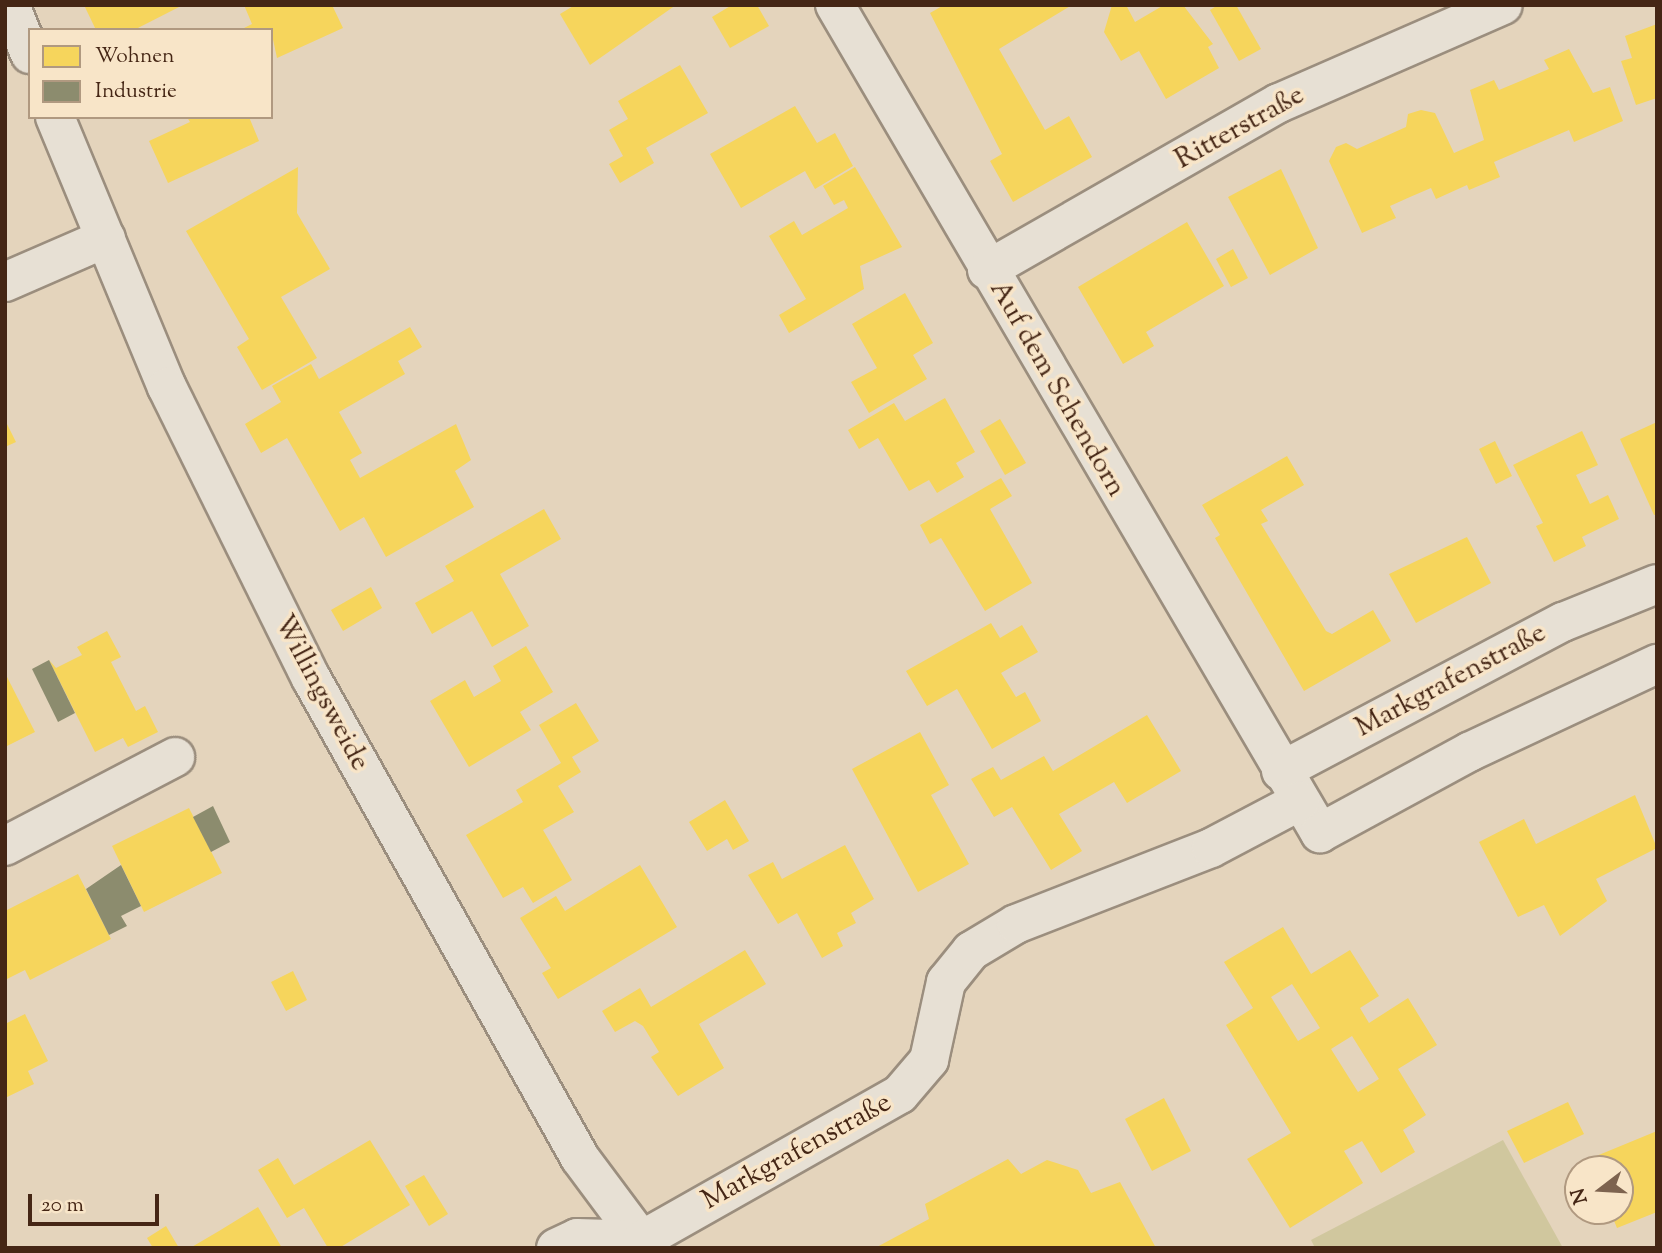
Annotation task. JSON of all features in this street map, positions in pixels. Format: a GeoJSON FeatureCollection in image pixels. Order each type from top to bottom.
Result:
{"type":"FeatureCollection","features":[{"type":"Feature","properties":{"kind":"street"},"geometry":{"type":"LineString","coordinates":[[10,5],[28,49]]}},
{"type":"Feature","properties":{"kind":"street","name":"Auf dem Schendorn"},"geometry":{"type":"LineString","coordinates":[[835,5],[1290,786]]}},
{"type":"Feature","properties":{"kind":"street","name":"Ritterstraße"},"geometry":{"type":"LineString","coordinates":[[987,270],[1279,103],[1503,5]]}},
{"type":"Feature","properties":{"kind":"street","name":"Willingsweide"},"geometry":{"type":"LineString","coordinates":[[56,119],[167,387],[311,678],[580,1158],[644,1244]]}},
{"type":"Feature","properties":{"kind":"street"},"geometry":{"type":"LineString","coordinates":[[5,282],[106,238]]}},
{"type":"Feature","properties":{"kind":"street","name":"Markgrafenstraße"},"geometry":{"type":"LineString","coordinates":[[644,1244],[901,1094],[929,1060],[946,982],[971,951],[1016,924],[1211,848],[1290,786],[1563,622],[1657,584]]}},
{"type":"Feature","properties":{"kind":"street"},"geometry":{"type":"LineString","coordinates":[[1290,786],[1320,833],[1469,752],[1657,664]]}},
{"type":"Feature","properties":{"kind":"street"},"geometry":{"type":"LineString","coordinates":[[5,846],[175,757]]}},
{"type":"Feature","properties":{"kind":"street"},"geometry":{"type":"LineString","coordinates":[[556,1248],[577,1238],[644,1244]]}},
{"type":"Feature","properties":{"kind":"shaded area"},"geometry":{"type":"Polygon","coordinates":[[[1503,1140],[1563,1248],[1315,1248],[1311,1240],[1503,1140]]]}},
{"type":"Feature","properties":{"kind":"building: Wohnen"},"geometry":{"type":"Polygon","coordinates":[[[84,5],[183,5],[138,28],[95,28],[84,5]]]}},
{"type":"Feature","properties":{"kind":"building: Wohnen"},"geometry":{"type":"Polygon","coordinates":[[[244,5],[332,5],[343,28],[277,58],[273,28],[244,28],[252,24],[244,5]]]}},
{"type":"Feature","properties":{"kind":"building: Wohnen"},"geometry":{"type":"Polygon","coordinates":[[[575,5],[676,5],[590,65],[560,14],[575,5]]]}},
{"type":"Feature","properties":{"kind":"building: Wohnen"},"geometry":{"type":"Polygon","coordinates":[[[732,5],[757,5],[769,26],[730,48],[712,17],[732,5]]]}},
{"type":"Feature","properties":{"kind":"building: Wohnen"},"geometry":{"type":"Polygon","coordinates":[[[944,5],[1072,5],[999,49],[1045,130],[1069,116],[1092,157],[1013,202],[990,161],[1002,154],[930,13],[944,5]]]}},
{"type":"Feature","properties":{"kind":"building: Wohnen"},"geometry":{"type":"Polygon","coordinates":[[[1112,5],[1126,5],[1135,22],[1164,5],[1183,5],[1213,44],[1208,47],[1219,68],[1166,99],[1139,51],[1121,61],[1104,32],[1112,5]]]}},
{"type":"Feature","properties":{"kind":"building: Wohnen"},"geometry":{"type":"Polygon","coordinates":[[[1218,5],[1236,5],[1261,49],[1239,61],[1210,10],[1218,5]]]}},
{"type":"Feature","properties":{"kind":"building: Wohnen"},"geometry":{"type":"Polygon","coordinates":[[[1657,24],[1657,98],[1636,105],[1621,61],[1632,58],[1625,36],[1657,24]]]}},
{"type":"Feature","properties":{"kind":"building: Wohnen"},"geometry":{"type":"Polygon","coordinates":[[[1569,49],[1593,93],[1610,87],[1623,121],[1574,142],[1569,130],[1494,162],[1500,177],[1469,190],[1467,185],[1436,199],[1431,188],[1410,197],[1390,206],[1396,218],[1362,233],[1329,161],[1336,147],[1346,143],[1357,149],[1406,127],[1408,114],[1421,110],[1435,113],[1454,153],[1484,140],[1470,90],[1494,80],[1499,90],[1549,69],[1544,60],[1569,49]]]}},
{"type":"Feature","properties":{"kind":"building: Wohnen"},"geometry":{"type":"Polygon","coordinates":[[[680,65],[708,113],[646,148],[654,163],[620,183],[609,164],[623,156],[609,130],[628,119],[618,101],[680,65]]]}},
{"type":"Feature","properties":{"kind":"building: Wohnen"},"geometry":{"type":"Polygon","coordinates":[[[795,106],[817,143],[835,133],[853,166],[815,189],[805,171],[741,208],[710,154],[795,106]]]}},
{"type":"Feature","properties":{"kind":"building: Wohnen"},"geometry":{"type":"Polygon","coordinates":[[[188,119],[250,119],[259,141],[168,183],[149,141],[190,122],[188,119]]]}},
{"type":"Feature","properties":{"kind":"building: Wohnen"},"geometry":{"type":"Polygon","coordinates":[[[298,167],[297,213],[330,269],[281,297],[317,358],[262,390],[237,347],[249,339],[186,231],[298,167]]]}},
{"type":"Feature","properties":{"kind":"building: Wohnen"},"geometry":{"type":"Polygon","coordinates":[[[855,167],[902,247],[860,266],[864,289],[789,333],[779,315],[806,299],[769,236],[794,221],[802,235],[848,208],[844,200],[834,205],[823,186],[855,167]]]}},
{"type":"Feature","properties":{"kind":"building: Wohnen"},"geometry":{"type":"Polygon","coordinates":[[[1281,169],[1318,248],[1270,275],[1228,197],[1281,169]]]}},
{"type":"Feature","properties":{"kind":"building: Wohnen"},"geometry":{"type":"Polygon","coordinates":[[[1187,222],[1224,286],[1146,332],[1154,346],[1123,364],[1078,287],[1187,222]]]}},
{"type":"Feature","properties":{"kind":"building: Wohnen"},"geometry":{"type":"Polygon","coordinates":[[[1233,249],[1248,278],[1231,287],[1216,259],[1233,249]]]}},
{"type":"Feature","properties":{"kind":"building: Wohnen"},"geometry":{"type":"Polygon","coordinates":[[[905,293],[933,343],[913,355],[927,379],[869,413],[851,382],[877,368],[852,324],[905,293]]]}},
{"type":"Feature","properties":{"kind":"building: Wohnen"},"geometry":{"type":"Polygon","coordinates":[[[410,327],[422,347],[398,361],[405,374],[339,412],[362,453],[350,460],[360,478],[456,424],[471,460],[455,471],[474,507],[386,557],[364,517],[340,531],[287,438],[261,453],[245,424],[281,402],[272,386],[311,364],[319,379],[410,327]]]}},
{"type":"Feature","properties":{"kind":"building: Wohnen"},"geometry":{"type":"Polygon","coordinates":[[[945,398],[975,452],[956,463],[964,477],[937,493],[929,480],[909,491],[878,438],[859,449],[848,430],[894,403],[905,421],[945,398]]]}},
{"type":"Feature","properties":{"kind":"building: Wohnen"},"geometry":{"type":"Polygon","coordinates":[[[1000,419],[1026,463],[1005,475],[980,431],[1000,419]]]}},
{"type":"Feature","properties":{"kind":"building: Wohnen"},"geometry":{"type":"Polygon","coordinates":[[[5,420],[16,442],[5,447],[5,420]]]}},
{"type":"Feature","properties":{"kind":"building: Wohnen"},"geometry":{"type":"Polygon","coordinates":[[[1657,422],[1657,514],[1654,515],[1620,439],[1657,422]]]}},
{"type":"Feature","properties":{"kind":"building: Wohnen"},"geometry":{"type":"Polygon","coordinates":[[[1582,431],[1598,465],[1576,475],[1590,504],[1608,495],[1619,519],[1582,537],[1586,546],[1554,562],[1536,526],[1543,523],[1513,465],[1582,431]]]}},
{"type":"Feature","properties":{"kind":"building: Wohnen"},"geometry":{"type":"Polygon","coordinates":[[[1495,441],[1512,476],[1496,484],[1479,449],[1495,441]]]}},
{"type":"Feature","properties":{"kind":"building: Wohnen"},"geometry":{"type":"Polygon","coordinates":[[[1287,456],[1304,485],[1261,510],[1268,521],[1261,524],[1326,631],[1332,634],[1373,610],[1391,641],[1304,691],[1215,538],[1220,535],[1202,505],[1287,456]]]}},
{"type":"Feature","properties":{"kind":"building: Wohnen"},"geometry":{"type":"Polygon","coordinates":[[[1001,478],[1012,496],[990,509],[1032,583],[985,611],[941,538],[930,544],[920,525],[1001,478]]]}},
{"type":"Feature","properties":{"kind":"building: Wohnen"},"geometry":{"type":"Polygon","coordinates":[[[544,509],[561,539],[500,574],[529,626],[492,647],[472,611],[432,634],[415,603],[454,581],[445,566],[544,509]]]}},
{"type":"Feature","properties":{"kind":"building: Wohnen"},"geometry":{"type":"Polygon","coordinates":[[[1467,537],[1491,583],[1416,623],[1389,574],[1467,537]]]}},
{"type":"Feature","properties":{"kind":"building: Wohnen"},"geometry":{"type":"Polygon","coordinates":[[[371,587],[382,608],[343,631],[331,610],[371,587]]]}},
{"type":"Feature","properties":{"kind":"building: Wohnen"},"geometry":{"type":"Polygon","coordinates":[[[991,623],[1000,638],[1022,625],[1038,652],[1001,673],[1016,697],[1025,692],[1041,721],[992,749],[957,689],[927,706],[906,671],[991,623]]]}},
{"type":"Feature","properties":{"kind":"building: Wohnen"},"geometry":{"type":"Polygon","coordinates":[[[107,631],[121,657],[111,662],[136,711],[145,706],[158,732],[128,747],[123,738],[95,752],[49,660],[56,668],[82,655],[77,647],[107,631]]]}},
{"type":"Feature","properties":{"kind":"building: Wohnen"},"geometry":{"type":"Polygon","coordinates":[[[526,646],[553,692],[520,712],[531,730],[469,767],[430,701],[465,680],[474,697],[501,681],[493,666],[526,646]]]}},
{"type":"Feature","properties":{"kind":"building: Wohnen"},"geometry":{"type":"Polygon","coordinates":[[[5,673],[35,732],[5,747],[5,673]]]}},
{"type":"Feature","properties":{"kind":"building: Wohnen"},"geometry":{"type":"Polygon","coordinates":[[[576,703],[599,741],[572,757],[581,772],[558,786],[574,812],[543,830],[572,880],[533,903],[523,887],[503,898],[466,835],[523,802],[516,790],[561,763],[539,725],[576,703]]]}},
{"type":"Feature","properties":{"kind":"building: Wohnen"},"geometry":{"type":"Polygon","coordinates":[[[1147,715],[1181,771],[1127,803],[1114,782],[1059,814],[1082,851],[1051,870],[1012,807],[994,817],[971,779],[993,767],[1001,780],[1044,756],[1053,771],[1147,715]]]}},
{"type":"Feature","properties":{"kind":"building: Wohnen"},"geometry":{"type":"Polygon","coordinates":[[[920,732],[949,785],[931,795],[969,864],[918,892],[852,769],[920,732]]]}},
{"type":"Feature","properties":{"kind":"building: Wohnen"},"geometry":{"type":"Polygon","coordinates":[[[1635,795],[1657,848],[1596,879],[1607,901],[1560,936],[1544,905],[1518,917],[1479,842],[1524,819],[1536,844],[1635,795]]]}},
{"type":"Feature","properties":{"kind":"building: Wohnen"},"geometry":{"type":"Polygon","coordinates":[[[725,800],[749,841],[733,850],[727,839],[707,851],[689,822],[725,800]]]}},
{"type":"Feature","properties":{"kind":"building: Wohnen"},"geometry":{"type":"Polygon","coordinates":[[[189,808],[222,873],[144,912],[112,846],[189,808]]]}},
{"type":"Feature","properties":{"kind":"building: Wohnen"},"geometry":{"type":"Polygon","coordinates":[[[845,845],[874,899],[851,913],[856,923],[837,933],[843,946],[822,958],[797,913],[778,924],[748,875],[773,862],[782,879],[845,845]]]}},
{"type":"Feature","properties":{"kind":"building: Wohnen"},"geometry":{"type":"Polygon","coordinates":[[[640,865],[677,927],[558,999],[542,973],[551,968],[520,918],[556,896],[565,911],[640,865]]]}},
{"type":"Feature","properties":{"kind":"building: Wohnen"},"geometry":{"type":"Polygon","coordinates":[[[78,874],[111,939],[30,980],[25,970],[7,979],[5,911],[78,874]]]}},
{"type":"Feature","properties":{"kind":"building: Wohnen"},"geometry":{"type":"Polygon","coordinates":[[[1283,927],[1311,974],[1350,950],[1379,996],[1360,1008],[1369,1023],[1408,998],[1437,1045],[1398,1069],[1426,1115],[1403,1130],[1415,1152],[1381,1173],[1362,1141],[1344,1151],[1363,1183],[1290,1228],[1247,1159],[1291,1133],[1226,1025],[1253,1008],[1224,962],[1283,927]],[[1292,984],[1271,997],[1298,1041],[1320,1028],[1292,984]],[[1352,1036],[1331,1049],[1358,1092],[1379,1079],[1352,1036]]]}},
{"type":"Feature","properties":{"kind":"building: Wohnen"},"geometry":{"type":"Polygon","coordinates":[[[745,950],[766,984],[699,1024],[724,1068],[678,1096],[651,1057],[659,1052],[643,1026],[635,1021],[615,1032],[602,1011],[640,988],[651,1007],[745,950]]]}},
{"type":"Feature","properties":{"kind":"building: Wohnen"},"geometry":{"type":"Polygon","coordinates":[[[293,971],[307,1000],[286,1011],[271,982],[293,971]]]}},
{"type":"Feature","properties":{"kind":"building: Wohnen"},"geometry":{"type":"Polygon","coordinates":[[[25,1014],[48,1061],[28,1071],[34,1084],[5,1098],[5,1024],[25,1014]]]}},
{"type":"Feature","properties":{"kind":"building: Wohnen"},"geometry":{"type":"Polygon","coordinates":[[[1164,1098],[1191,1151],[1152,1171],[1125,1119],[1164,1098]]]}},
{"type":"Feature","properties":{"kind":"building: Wohnen"},"geometry":{"type":"Polygon","coordinates":[[[1568,1102],[1584,1134],[1524,1163],[1507,1131],[1568,1102]]]}},
{"type":"Feature","properties":{"kind":"building: Wohnen"},"geometry":{"type":"Polygon","coordinates":[[[1657,1131],[1657,1212],[1634,1221],[1634,1155],[1599,1155],[1657,1131]]]}},
{"type":"Feature","properties":{"kind":"building: Wohnen"},"geometry":{"type":"Polygon","coordinates":[[[370,1140],[410,1205],[339,1248],[328,1248],[304,1208],[287,1218],[258,1170],[278,1158],[294,1185],[370,1140]]]}},
{"type":"Feature","properties":{"kind":"building: Wohnen"},"geometry":{"type":"Polygon","coordinates":[[[1008,1159],[1021,1174],[1047,1160],[1078,1170],[1091,1193],[1120,1182],[1156,1248],[875,1248],[929,1219],[925,1204],[1008,1159]]]}},
{"type":"Feature","properties":{"kind":"building: Wohnen"},"geometry":{"type":"Polygon","coordinates":[[[424,1175],[448,1214],[429,1226],[405,1186],[424,1175]]]}},
{"type":"Feature","properties":{"kind":"building: Wohnen"},"geometry":{"type":"Polygon","coordinates":[[[258,1207],[282,1248],[190,1248],[219,1231],[258,1207]]]}},
{"type":"Feature","properties":{"kind":"building: Wohnen"},"geometry":{"type":"Polygon","coordinates":[[[166,1226],[179,1248],[153,1248],[147,1238],[166,1226]]]}},
{"type":"Feature","properties":{"kind":"building: Industrie"},"geometry":{"type":"Polygon","coordinates":[[[49,660],[75,713],[58,722],[32,669],[49,660]]]}},
{"type":"Feature","properties":{"kind":"building: Industrie"},"geometry":{"type":"Polygon","coordinates":[[[213,806],[230,842],[211,852],[193,817],[213,806]]]}},
{"type":"Feature","properties":{"kind":"building: Industrie"},"geometry":{"type":"Polygon","coordinates":[[[121,865],[141,906],[121,916],[127,926],[109,935],[86,889],[121,865]]]}}]}
